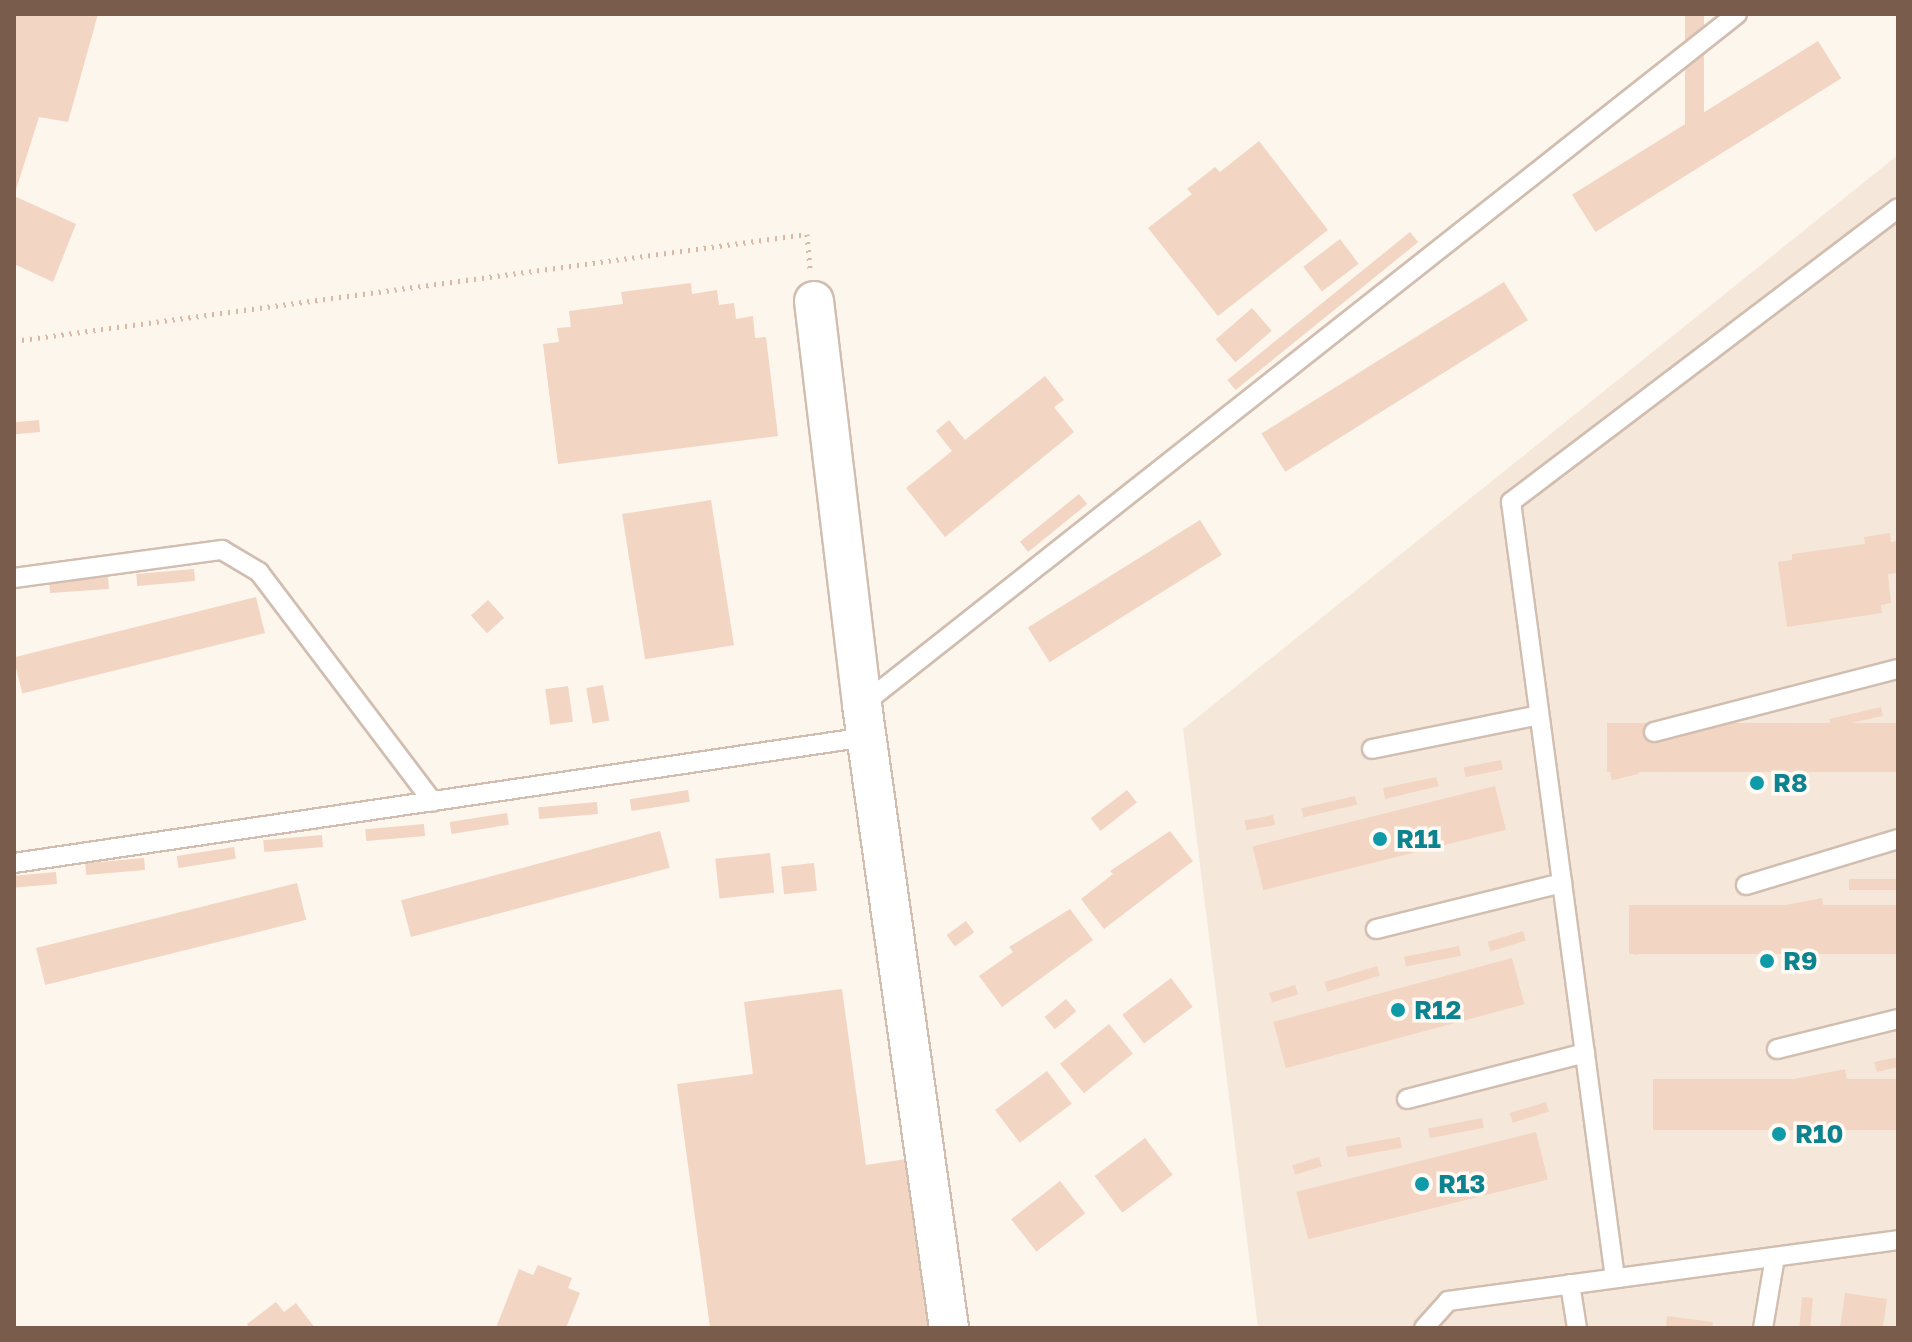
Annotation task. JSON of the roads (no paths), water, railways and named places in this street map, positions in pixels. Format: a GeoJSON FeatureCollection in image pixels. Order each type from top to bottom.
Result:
{"type":"FeatureCollection","features":[{"type":"Feature","properties":{"kind":"street"},"geometry":{"type":"LineString","coordinates":[[814,301],[864,721],[949,1328]]}},
{"type":"Feature","properties":{"kind":"lane"},"geometry":{"type":"LineString","coordinates":[[14,863],[433,802],[864,721],[1737,14]]}},
{"type":"Feature","properties":{"kind":"lane"},"geometry":{"type":"LineString","coordinates":[[1615,1278],[1511,502],[1898,208]]}},
{"type":"Feature","properties":{"kind":"lane"},"geometry":{"type":"LineString","coordinates":[[14,578],[222,550],[259,572],[433,802]]}},
{"type":"Feature","properties":{"kind":"lane"},"geometry":{"type":"LineString","coordinates":[[1654,732],[1898,669]]}},
{"type":"Feature","properties":{"kind":"lane"},"geometry":{"type":"LineString","coordinates":[[1372,749],[1539,715]]}},
{"type":"Feature","properties":{"kind":"lane"},"geometry":{"type":"LineString","coordinates":[[1746,885],[1898,839]]}},
{"type":"Feature","properties":{"kind":"lane"},"geometry":{"type":"LineString","coordinates":[[1376,929],[1562,883]]}},
{"type":"Feature","properties":{"kind":"lane"},"geometry":{"type":"LineString","coordinates":[[1777,1049],[1898,1019]]}},
{"type":"Feature","properties":{"kind":"lane"},"geometry":{"type":"LineString","coordinates":[[1407,1099],[1585,1053]]}},
{"type":"Feature","properties":{"kind":"lane"},"geometry":{"type":"LineString","coordinates":[[1424,1328],[1448,1301],[1898,1240]]}},
{"type":"Feature","properties":{"kind":"lane"},"geometry":{"type":"LineString","coordinates":[[1763,1328],[1775,1257]]}},
{"type":"Feature","properties":{"kind":"lane"},"geometry":{"type":"LineString","coordinates":[[1570,1284],[1577,1328]]}},
{"type":"Feature","properties":{"kind":"place","name":"R8"},"geometry":{"type":"Point","coordinates":[1757,783]}},
{"type":"Feature","properties":{"kind":"place","name":"R11"},"geometry":{"type":"Point","coordinates":[1380,839]}},
{"type":"Feature","properties":{"kind":"place","name":"R9"},"geometry":{"type":"Point","coordinates":[1767,961]}},
{"type":"Feature","properties":{"kind":"place","name":"R12"},"geometry":{"type":"Point","coordinates":[1398,1010]}},
{"type":"Feature","properties":{"kind":"place","name":"R10"},"geometry":{"type":"Point","coordinates":[1779,1134]}},
{"type":"Feature","properties":{"kind":"place","name":"R13"},"geometry":{"type":"Point","coordinates":[1422,1184]}}]}
